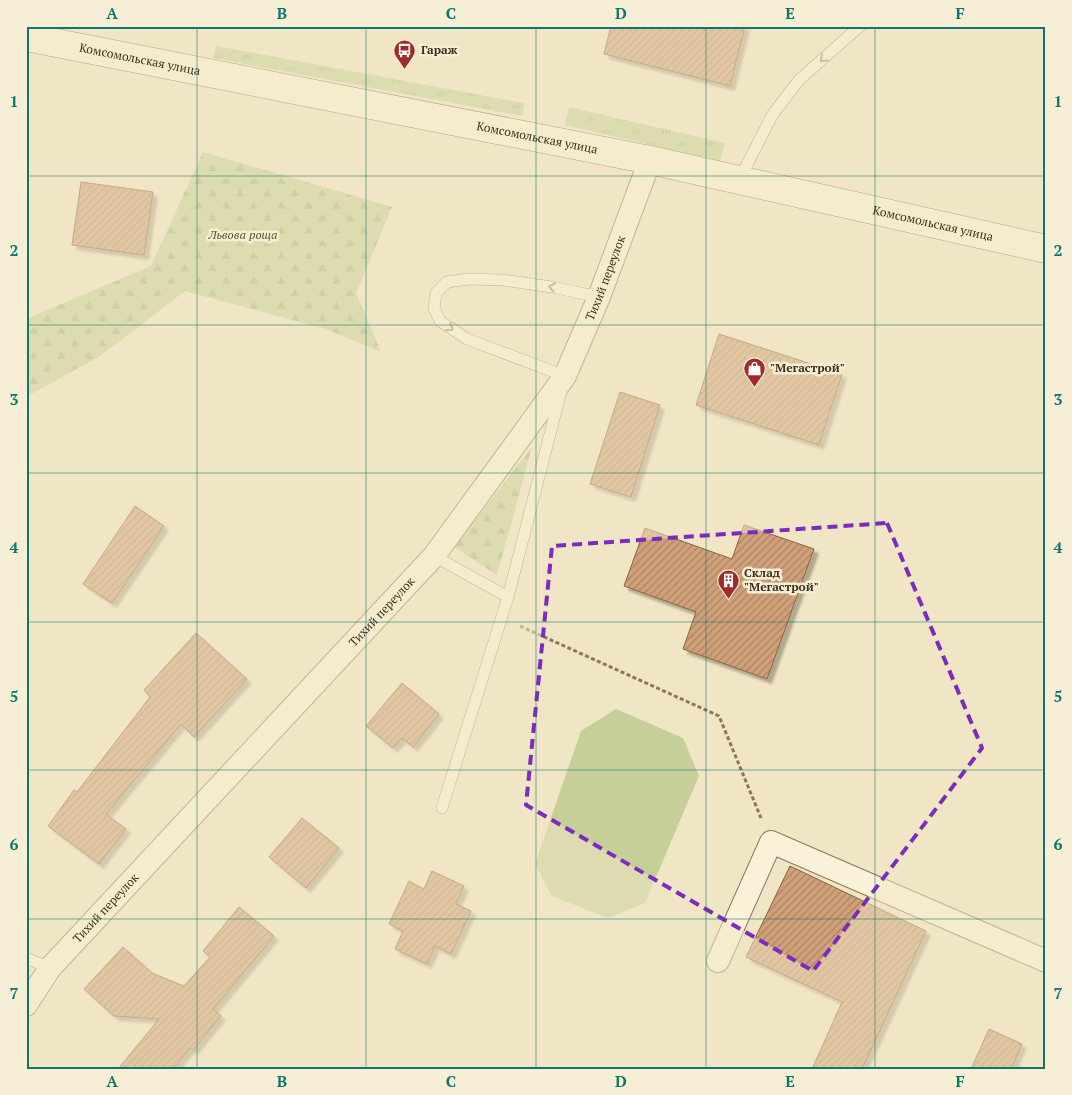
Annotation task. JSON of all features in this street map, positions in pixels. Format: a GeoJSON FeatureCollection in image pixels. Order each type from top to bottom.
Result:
{"type":"FeatureCollection","features":[{"type":"Feature","properties":{"kind":"main road","name":"Комсомольская улица"},"geometry":{"type":"LineString","coordinates":[[26,37],[650,160],[1046,249]]}},
{"type":"Feature","properties":{"kind":"street","name":"Тихий переулок"},"geometry":{"type":"LineString","coordinates":[[26,1004],[50,968],[434,556],[565,376],[599,297],[650,160]]}},
{"type":"Feature","properties":{"kind":"street"},"geometry":{"type":"LineString","coordinates":[[718,961],[771,842],[1046,961]]}},
{"type":"Feature","properties":{"kind":"lane"},"geometry":{"type":"LineString","coordinates":[[739,180],[773,114],[799,80],[860,26]]}},
{"type":"Feature","properties":{"kind":"lane"},"geometry":{"type":"LineString","coordinates":[[442,808],[508,597],[565,376],[467,339],[440,321],[434,308],[436,293],[447,282],[469,279],[503,280],[552,287],[599,297]]}},
{"type":"Feature","properties":{"kind":"lane"},"geometry":{"type":"LineString","coordinates":[[434,556],[508,597]]}},
{"type":"Feature","properties":{"kind":"lane"},"geometry":{"type":"LineString","coordinates":[[26,958],[50,968]]}},
{"type":"Feature","properties":{"kind":"path"},"geometry":{"type":"LineString","coordinates":[[502,617],[719,716],[771,842]]}},
{"type":"Feature","properties":{"kind":"highlighted area"},"geometry":{"type":"Polygon","coordinates":[[[887,523],[982,748],[813,971],[526,805],[552,546],[887,523]]]}},
{"type":"Feature","properties":{"kind":"green space"},"geometry":{"type":"Polygon","coordinates":[[[216,46],[524,103],[522,116],[213,58],[216,46]]]}},
{"type":"Feature","properties":{"kind":"green space"},"geometry":{"type":"Polygon","coordinates":[[[569,107],[725,143],[720,161],[565,125],[569,107]]]}},
{"type":"Feature","properties":{"kind":"green space","name":"Львова роща"},"geometry":{"type":"Polygon","coordinates":[[[203,152],[392,207],[356,293],[381,352],[326,329],[185,291],[100,356],[26,397],[26,319],[151,266],[203,152]]]}},
{"type":"Feature","properties":{"kind":"green space"},"geometry":{"type":"Polygon","coordinates":[[[532,447],[497,575],[454,547],[532,447]]]}},
{"type":"Feature","properties":{"kind":"green space"},"geometry":{"type":"Polygon","coordinates":[[[616,709],[683,738],[699,776],[645,903],[608,918],[552,896],[535,864],[581,731],[616,709]]]}},
{"type":"Feature","properties":{"kind":"building"},"geometry":{"type":"Polygon","coordinates":[[[611,26],[745,26],[730,86],[604,54],[611,26]]]}},
{"type":"Feature","properties":{"kind":"building"},"geometry":{"type":"Polygon","coordinates":[[[81,182],[153,192],[144,255],[72,245],[81,182]]]}},
{"type":"Feature","properties":{"kind":"building"},"geometry":{"type":"Polygon","coordinates":[[[719,334],[842,374],[819,445],[696,405],[719,334]]]}},
{"type":"Feature","properties":{"kind":"building"},"geometry":{"type":"Polygon","coordinates":[[[620,392],[660,405],[631,497],[590,484],[620,392]]]}},
{"type":"Feature","properties":{"kind":"building"},"geometry":{"type":"Polygon","coordinates":[[[135,506],[164,526],[112,603],[83,584],[135,506]]]}},
{"type":"Feature","properties":{"kind":"building","name":"Склад \"Мегастрой\""},"geometry":{"type":"Polygon","coordinates":[[[744,525],[814,549],[767,679],[683,649],[696,612],[624,586],[645,528],[732,559],[744,525]]]}},
{"type":"Feature","properties":{"kind":"building"},"geometry":{"type":"Polygon","coordinates":[[[196,633],[247,679],[194,737],[181,724],[106,814],[126,829],[99,864],[48,826],[74,790],[77,792],[150,697],[144,690],[196,633]]]}},
{"type":"Feature","properties":{"kind":"building"},"geometry":{"type":"Polygon","coordinates":[[[402,683],[439,714],[413,747],[402,738],[393,748],[366,726],[402,683]]]}},
{"type":"Feature","properties":{"kind":"building"},"geometry":{"type":"Polygon","coordinates":[[[302,818],[339,848],[306,888],[269,857],[302,818]]]}},
{"type":"Feature","properties":{"kind":"building"},"geometry":{"type":"Polygon","coordinates":[[[790,866],[926,931],[862,1069],[812,1069],[842,1002],[746,957],[790,866]]]}},
{"type":"Feature","properties":{"kind":"building"},"geometry":{"type":"Polygon","coordinates":[[[432,871],[464,886],[456,904],[471,911],[451,954],[435,946],[427,964],[395,949],[403,931],[389,924],[409,881],[424,889],[432,871]]]}},
{"type":"Feature","properties":{"kind":"building"},"geometry":{"type":"Polygon","coordinates":[[[239,907],[274,936],[213,1009],[221,1016],[193,1050],[190,1048],[173,1069],[118,1069],[159,1019],[114,1016],[84,989],[123,947],[152,973],[184,986],[210,957],[203,951],[239,907]]]}},
{"type":"Feature","properties":{"kind":"building"},"geometry":{"type":"Polygon","coordinates":[[[989,1029],[1022,1044],[1011,1069],[971,1069],[989,1029]]]}},
{"type":"Feature","properties":{"kind":"place","name":"Гараж"},"geometry":{"type":"Point","coordinates":[405,69]}},
{"type":"Feature","properties":{"kind":"place","name":"\"Мегастрой\""},"geometry":{"type":"Point","coordinates":[754,387]}},
{"type":"Feature","properties":{"kind":"place","name":"Склад \"Мегастрой\""},"geometry":{"type":"Point","coordinates":[728,599]}}]}
